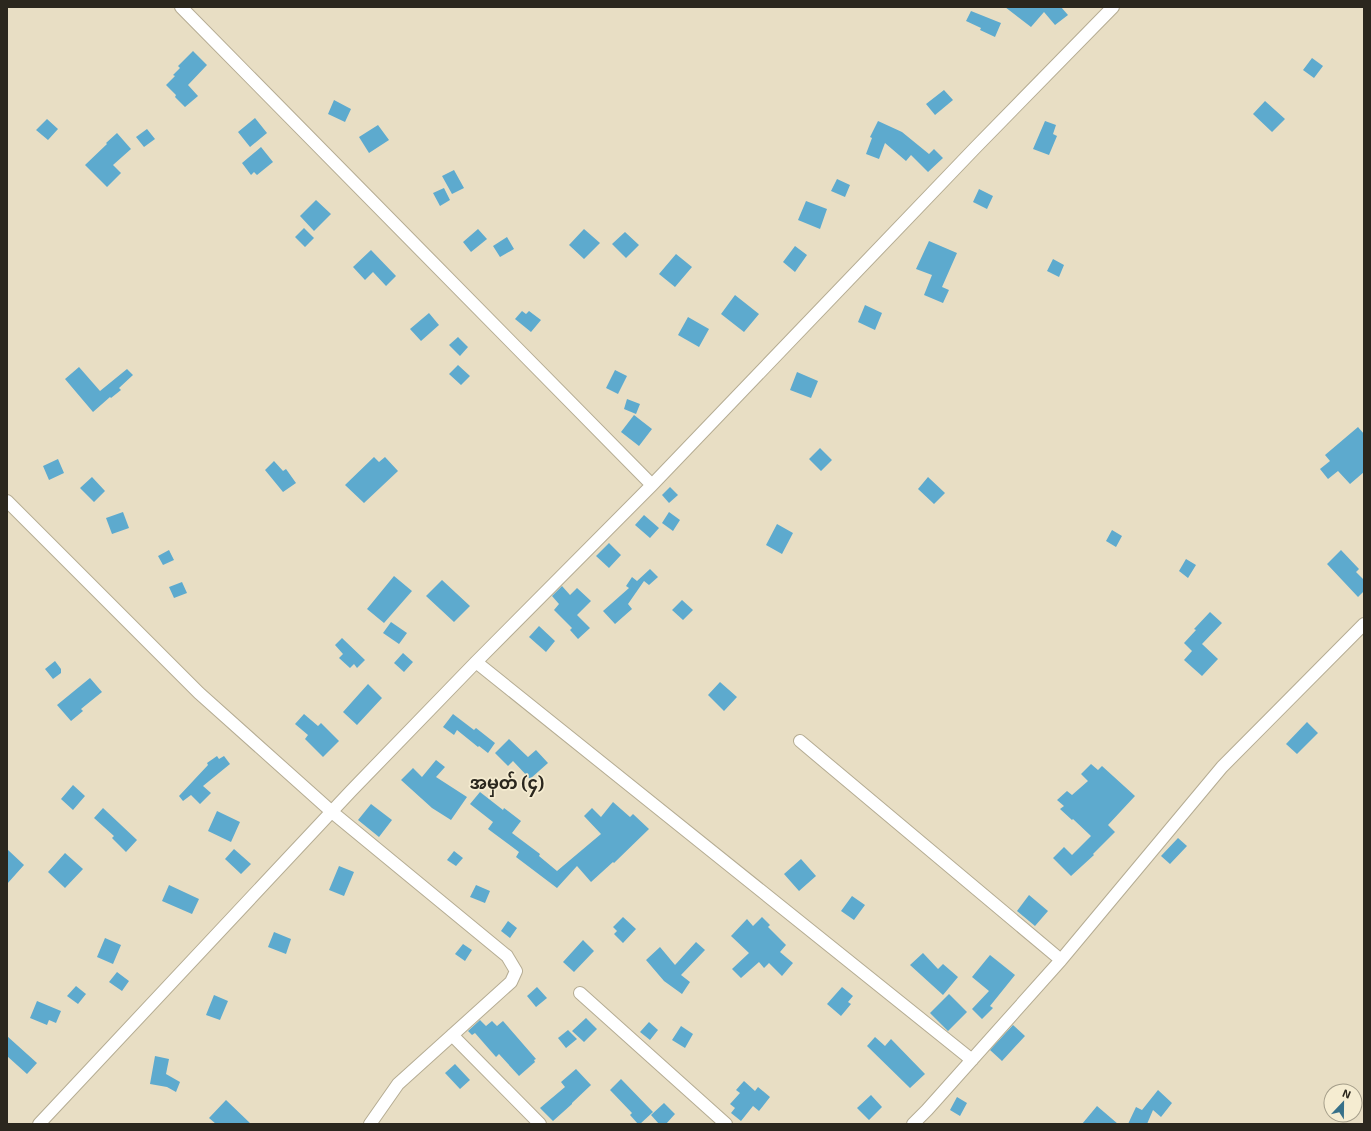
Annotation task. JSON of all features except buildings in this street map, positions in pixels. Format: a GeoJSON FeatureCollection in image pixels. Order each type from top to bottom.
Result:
{"type":"FeatureCollection","features":[{"type":"Feature","properties":{"kind":"street"},"geometry":{"type":"LineString","coordinates":[[181,7],[652,484]]}},
{"type":"Feature","properties":{"kind":"street"},"geometry":{"type":"LineString","coordinates":[[39,1124],[332,812],[476,662],[652,484],[975,148],[1113,7]]}},
{"type":"Feature","properties":{"kind":"street"},"geometry":{"type":"LineString","coordinates":[[7,501],[199,693],[332,812],[507,956],[516,971],[510,982],[398,1084],[370,1124]]}},
{"type":"Feature","properties":{"kind":"street"},"geometry":{"type":"LineString","coordinates":[[913,1124],[1061,960],[1222,767],[1364,624]]}},
{"type":"Feature","properties":{"kind":"street"},"geometry":{"type":"LineString","coordinates":[[476,662],[972,1060]]}},
{"type":"Feature","properties":{"kind":"street"},"geometry":{"type":"LineString","coordinates":[[800,741],[1061,960]]}},
{"type":"Feature","properties":{"kind":"street"},"geometry":{"type":"LineString","coordinates":[[580,993],[726,1124]]}},
{"type":"Feature","properties":{"kind":"street"},"geometry":{"type":"LineString","coordinates":[[452,1035],[540,1124]]}},
{"type":"Feature","properties":{"kind":"district","name":"အမှတ် (၄)"},"geometry":{"type":"Point","coordinates":[507,782]}}]}
